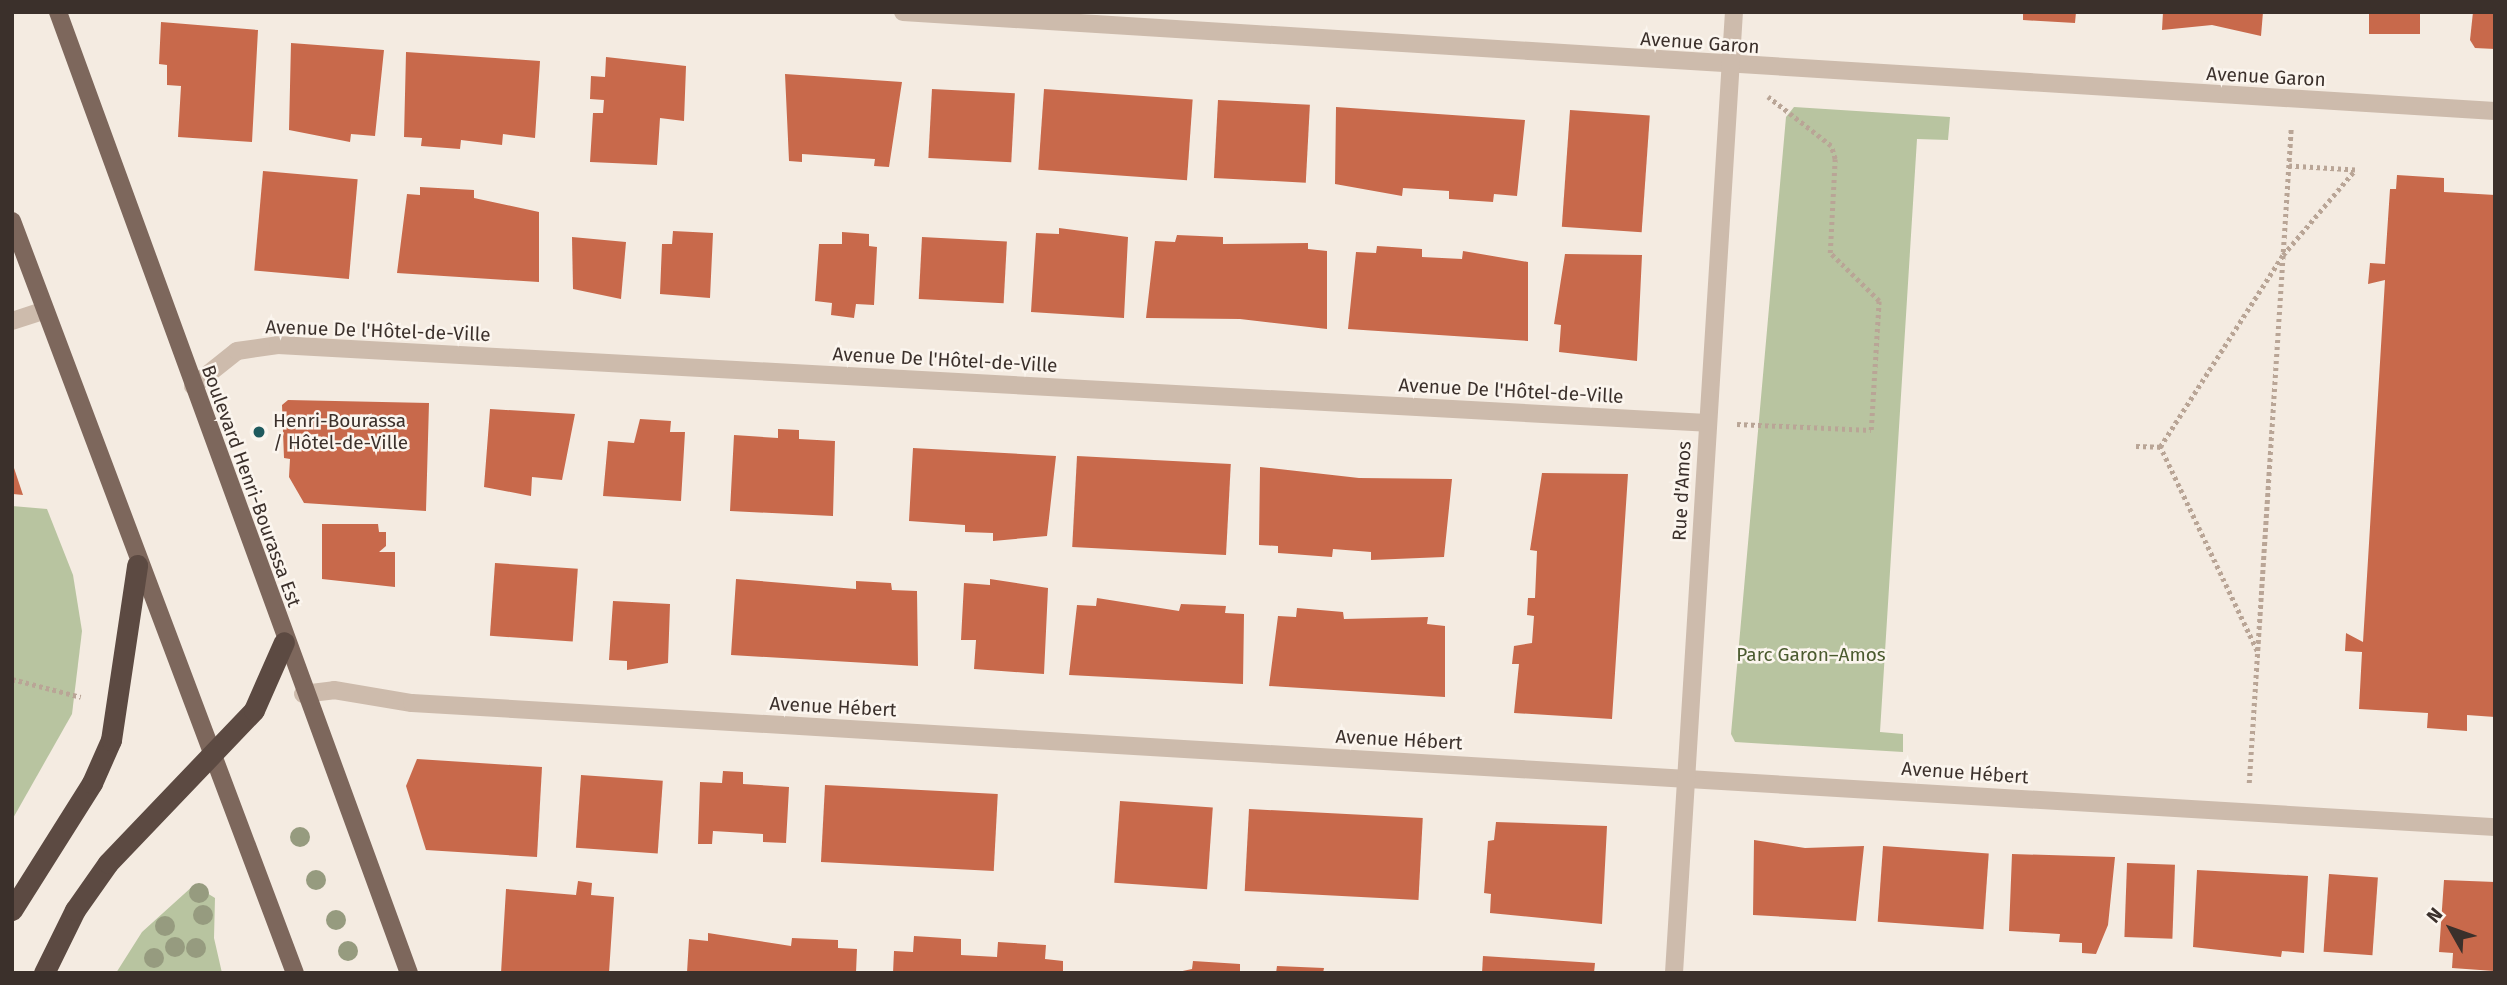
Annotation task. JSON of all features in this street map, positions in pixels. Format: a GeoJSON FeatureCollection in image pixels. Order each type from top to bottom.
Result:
{"type":"FeatureCollection","features":[{"type":"Feature","properties":{"kind":"highway"},"geometry":{"type":"LineString","coordinates":[[12,910],[92,783],[111,740],[137,565]]}},
{"type":"Feature","properties":{"kind":"highway"},"geometry":{"type":"LineString","coordinates":[[44,973],[75,910],[108,863],[215,754],[254,710],[284,642]]}},
{"type":"Feature","properties":{"kind":"main road","name":"Boulevard Henri-Bourassa Est"},"geometry":{"type":"LineString","coordinates":[[58,12],[284,642],[409,973]]}},
{"type":"Feature","properties":{"kind":"main road"},"geometry":{"type":"LineString","coordinates":[[12,221],[137,565],[181,659],[295,973]]}},
{"type":"Feature","properties":{"kind":"street","name":"Avenue Garon"},"geometry":{"type":"LineString","coordinates":[[903,12],[1728,66],[2495,111]]}},
{"type":"Feature","properties":{"kind":"street","name":"Rue d'Amos"},"geometry":{"type":"LineString","coordinates":[[1674,973],[1728,66],[1734,12]]}},
{"type":"Feature","properties":{"kind":"street"},"geometry":{"type":"LineString","coordinates":[[12,321],[45,310]]}},
{"type":"Feature","properties":{"kind":"street","name":"Avenue De l'Hôtel-de-Ville"},"geometry":{"type":"LineString","coordinates":[[193,386],[237,351],[278,345],[1707,423]]}},
{"type":"Feature","properties":{"kind":"street","name":"Avenue Hébert"},"geometry":{"type":"LineString","coordinates":[[303,694],[334,690],[412,703],[2495,827]]}},
{"type":"Feature","properties":{"kind":"path"},"geometry":{"type":"LineString","coordinates":[[1707,423],[1871,430],[1879,301],[1830,253],[1831,146],[1728,66]]}},
{"type":"Feature","properties":{"kind":"path"},"geometry":{"type":"LineString","coordinates":[[2248,812],[2293,99]]}},
{"type":"Feature","properties":{"kind":"path"},"geometry":{"type":"LineString","coordinates":[[2161,447],[2283,255],[2355,170],[2288,166]]}},
{"type":"Feature","properties":{"kind":"path"},"geometry":{"type":"LineString","coordinates":[[2136,446],[2161,447]]}},
{"type":"Feature","properties":{"kind":"path"},"geometry":{"type":"LineString","coordinates":[[2161,447],[2258,651]]}},
{"type":"Feature","properties":{"kind":"path"},"geometry":{"type":"LineString","coordinates":[[12,679],[81,697]]}},
{"type":"Feature","properties":{"kind":"green space","name":"Parc Garon–Amos"},"geometry":{"type":"Polygon","coordinates":[[[1794,107],[1950,117],[1948,140],[1917,139],[1880,732],[1903,734],[1903,752],[1735,742],[1731,734],[1786,117],[1794,107]]]}},
{"type":"Feature","properties":{"kind":"green space"},"geometry":{"type":"Polygon","coordinates":[[[12,506],[47,509],[73,575],[82,631],[72,714],[12,820],[12,506]]]}},
{"type":"Feature","properties":{"kind":"green space"},"geometry":{"type":"Polygon","coordinates":[[[194,885],[215,898],[214,938],[222,973],[116,973],[142,932],[194,885]]]}},
{"type":"Feature","properties":{"kind":"building"},"geometry":{"type":"Polygon","coordinates":[[[2023,12],[2076,12],[2075,23],[2023,20],[2023,12]]]}},
{"type":"Feature","properties":{"kind":"building"},"geometry":{"type":"Polygon","coordinates":[[[2163,12],[2263,12],[2261,36],[2212,25],[2162,30],[2163,12]]]}},
{"type":"Feature","properties":{"kind":"building"},"geometry":{"type":"Polygon","coordinates":[[[2369,12],[2420,12],[2420,34],[2369,34],[2369,12]]]}},
{"type":"Feature","properties":{"kind":"building"},"geometry":{"type":"Polygon","coordinates":[[[2473,12],[2495,12],[2495,49],[2475,48],[2470,40],[2473,12]]]}},
{"type":"Feature","properties":{"kind":"building"},"geometry":{"type":"Polygon","coordinates":[[[161,22],[258,30],[252,142],[178,137],[181,86],[167,85],[167,65],[159,64],[161,22]]]}},
{"type":"Feature","properties":{"kind":"building"},"geometry":{"type":"Polygon","coordinates":[[[291,43],[384,50],[375,136],[351,134],[350,142],[289,130],[291,43]]]}},
{"type":"Feature","properties":{"kind":"building"},"geometry":{"type":"Polygon","coordinates":[[[406,52],[540,61],[535,138],[503,134],[502,145],[461,140],[460,149],[421,146],[422,138],[404,137],[406,52]]]}},
{"type":"Feature","properties":{"kind":"building"},"geometry":{"type":"Polygon","coordinates":[[[606,57],[686,66],[684,121],[660,118],[657,165],[590,162],[593,113],[603,113],[604,100],[590,99],[591,76],[605,77],[606,57]]]}},
{"type":"Feature","properties":{"kind":"building"},"geometry":{"type":"Polygon","coordinates":[[[785,74],[902,82],[889,167],[874,166],[875,159],[802,154],[802,162],[789,161],[785,74]]]}},
{"type":"Feature","properties":{"kind":"building"},"geometry":{"type":"Polygon","coordinates":[[[932,89],[1015,93],[1011,162],[928,158],[932,89]]]}},
{"type":"Feature","properties":{"kind":"building"},"geometry":{"type":"Polygon","coordinates":[[[1044,89],[1193,99],[1187,180],[1038,170],[1044,89]]]}},
{"type":"Feature","properties":{"kind":"building"},"geometry":{"type":"Polygon","coordinates":[[[1218,100],[1310,105],[1306,183],[1214,178],[1218,100]]]}},
{"type":"Feature","properties":{"kind":"building"},"geometry":{"type":"Polygon","coordinates":[[[1336,107],[1525,120],[1517,196],[1494,194],[1493,202],[1449,199],[1449,191],[1403,188],[1402,196],[1335,184],[1336,107]]]}},
{"type":"Feature","properties":{"kind":"building"},"geometry":{"type":"Polygon","coordinates":[[[1570,110],[1650,116],[1642,232],[1562,227],[1570,110]]]}},
{"type":"Feature","properties":{"kind":"building"},"geometry":{"type":"Polygon","coordinates":[[[263,171],[358,179],[349,279],[254,271],[263,171]]]}},
{"type":"Feature","properties":{"kind":"building"},"geometry":{"type":"Polygon","coordinates":[[[2397,175],[2444,178],[2444,192],[2495,195],[2495,717],[2467,715],[2467,731],[2427,728],[2428,713],[2359,709],[2362,652],[2345,651],[2346,633],[2363,642],[2385,280],[2368,284],[2370,263],[2385,264],[2390,189],[2396,189],[2397,175]]]}},
{"type":"Feature","properties":{"kind":"building"},"geometry":{"type":"Polygon","coordinates":[[[420,187],[474,190],[474,198],[539,212],[539,282],[397,273],[407,194],[420,195],[420,187]]]}},
{"type":"Feature","properties":{"kind":"building"},"geometry":{"type":"Polygon","coordinates":[[[1059,228],[1128,237],[1124,318],[1031,312],[1036,233],[1059,234],[1059,228]]]}},
{"type":"Feature","properties":{"kind":"building"},"geometry":{"type":"Polygon","coordinates":[[[673,231],[713,233],[710,298],[660,294],[662,244],[672,244],[673,231]]]}},
{"type":"Feature","properties":{"kind":"building"},"geometry":{"type":"Polygon","coordinates":[[[842,232],[869,234],[869,246],[877,247],[874,305],[856,304],[854,318],[831,315],[832,303],[815,301],[819,244],[842,244],[842,232]]]}},
{"type":"Feature","properties":{"kind":"building"},"geometry":{"type":"Polygon","coordinates":[[[1177,235],[1223,237],[1223,244],[1308,243],[1308,249],[1327,251],[1327,329],[1240,319],[1146,318],[1155,241],[1175,242],[1177,235]]]}},
{"type":"Feature","properties":{"kind":"building"},"geometry":{"type":"Polygon","coordinates":[[[572,237],[626,242],[621,299],[573,289],[572,237]]]}},
{"type":"Feature","properties":{"kind":"building"},"geometry":{"type":"Polygon","coordinates":[[[922,237],[1007,241],[1004,303],[919,299],[922,237]]]}},
{"type":"Feature","properties":{"kind":"building"},"geometry":{"type":"Polygon","coordinates":[[[1377,246],[1422,249],[1422,257],[1462,259],[1463,251],[1528,262],[1528,341],[1348,329],[1356,252],[1376,253],[1377,246]]]}},
{"type":"Feature","properties":{"kind":"building"},"geometry":{"type":"Polygon","coordinates":[[[1565,254],[1642,255],[1637,361],[1559,352],[1561,325],[1554,324],[1565,254]]]}},
{"type":"Feature","properties":{"kind":"building"},"geometry":{"type":"Polygon","coordinates":[[[288,400],[429,403],[426,511],[304,503],[289,477],[290,459],[284,458],[282,405],[288,400]]]}},
{"type":"Feature","properties":{"kind":"building"},"geometry":{"type":"Polygon","coordinates":[[[490,409],[575,414],[562,480],[532,477],[531,496],[484,487],[490,409]]]}},
{"type":"Feature","properties":{"kind":"building"},"geometry":{"type":"Polygon","coordinates":[[[640,419],[671,421],[670,432],[685,432],[681,501],[603,496],[608,441],[634,443],[640,419]]]}},
{"type":"Feature","properties":{"kind":"building"},"geometry":{"type":"Polygon","coordinates":[[[778,429],[799,430],[799,439],[835,441],[833,516],[730,511],[734,435],[778,438],[778,429]]]}},
{"type":"Feature","properties":{"kind":"building"},"geometry":{"type":"Polygon","coordinates":[[[913,448],[1056,456],[1047,536],[993,541],[993,533],[965,532],[965,525],[909,521],[913,448]]]}},
{"type":"Feature","properties":{"kind":"building"},"geometry":{"type":"Polygon","coordinates":[[[1077,456],[1231,464],[1226,555],[1072,547],[1077,456]]]}},
{"type":"Feature","properties":{"kind":"building"},"geometry":{"type":"Polygon","coordinates":[[[13,465],[23,495],[13,494],[13,465]]]}},
{"type":"Feature","properties":{"kind":"building"},"geometry":{"type":"Polygon","coordinates":[[[1260,467],[1359,478],[1452,479],[1444,557],[1371,560],[1371,552],[1333,549],[1332,557],[1278,553],[1278,546],[1259,545],[1260,467]]]}},
{"type":"Feature","properties":{"kind":"building"},"geometry":{"type":"Polygon","coordinates":[[[1542,473],[1628,474],[1612,719],[1514,713],[1519,664],[1512,664],[1514,646],[1532,643],[1534,616],[1527,615],[1528,598],[1535,598],[1537,551],[1530,550],[1542,473]]]}},
{"type":"Feature","properties":{"kind":"building"},"geometry":{"type":"Polygon","coordinates":[[[322,524],[378,524],[379,532],[386,532],[386,546],[379,552],[395,552],[395,587],[322,579],[322,524]]]}},
{"type":"Feature","properties":{"kind":"building"},"geometry":{"type":"Polygon","coordinates":[[[495,563],[578,569],[573,642],[490,636],[495,563]]]}},
{"type":"Feature","properties":{"kind":"building"},"geometry":{"type":"Polygon","coordinates":[[[736,579],[856,589],[856,581],[891,583],[892,590],[917,591],[918,666],[731,655],[736,579]]]}},
{"type":"Feature","properties":{"kind":"building"},"geometry":{"type":"Polygon","coordinates":[[[990,579],[1048,588],[1044,674],[974,669],[976,640],[961,640],[964,583],[990,585],[990,579]]]}},
{"type":"Feature","properties":{"kind":"building"},"geometry":{"type":"Polygon","coordinates":[[[1097,598],[1179,611],[1181,604],[1226,606],[1225,613],[1244,614],[1243,684],[1069,675],[1077,605],[1096,606],[1097,598]]]}},
{"type":"Feature","properties":{"kind":"building"},"geometry":{"type":"Polygon","coordinates":[[[613,601],[670,604],[668,663],[627,670],[627,661],[609,660],[613,601]]]}},
{"type":"Feature","properties":{"kind":"building"},"geometry":{"type":"Polygon","coordinates":[[[1297,608],[1343,612],[1344,619],[1428,617],[1427,624],[1445,626],[1445,697],[1269,686],[1278,616],[1296,617],[1297,608]]]}},
{"type":"Feature","properties":{"kind":"building"},"geometry":{"type":"Polygon","coordinates":[[[417,759],[542,767],[537,857],[426,850],[406,786],[417,759]]]}},
{"type":"Feature","properties":{"kind":"building"},"geometry":{"type":"Polygon","coordinates":[[[723,771],[743,772],[743,784],[789,787],[786,843],[763,842],[763,834],[713,831],[712,844],[698,844],[700,782],[722,783],[723,771]]]}},
{"type":"Feature","properties":{"kind":"building"},"geometry":{"type":"Polygon","coordinates":[[[581,775],[663,781],[658,854],[576,848],[581,775]]]}},
{"type":"Feature","properties":{"kind":"building"},"geometry":{"type":"Polygon","coordinates":[[[825,785],[998,794],[994,871],[821,862],[825,785]]]}},
{"type":"Feature","properties":{"kind":"building"},"geometry":{"type":"Polygon","coordinates":[[[1120,801],[1213,807],[1207,889],[1114,883],[1120,801]]]}},
{"type":"Feature","properties":{"kind":"building"},"geometry":{"type":"Polygon","coordinates":[[[1249,809],[1423,818],[1418,900],[1245,891],[1249,809]]]}},
{"type":"Feature","properties":{"kind":"building"},"geometry":{"type":"Polygon","coordinates":[[[1496,822],[1607,826],[1602,924],[1490,913],[1491,894],[1484,893],[1488,841],[1494,840],[1496,822]]]}},
{"type":"Feature","properties":{"kind":"building"},"geometry":{"type":"Polygon","coordinates":[[[1754,840],[1805,848],[1864,846],[1856,921],[1753,915],[1754,840]]]}},
{"type":"Feature","properties":{"kind":"building"},"geometry":{"type":"Polygon","coordinates":[[[1883,846],[1989,853],[1983,929],[1878,922],[1883,846]]]}},
{"type":"Feature","properties":{"kind":"building"},"geometry":{"type":"Polygon","coordinates":[[[2012,854],[2115,857],[2108,925],[2096,954],[2082,953],[2082,943],[2059,942],[2060,934],[2009,931],[2012,854]]]}},
{"type":"Feature","properties":{"kind":"building"},"geometry":{"type":"Polygon","coordinates":[[[2127,863],[2175,865],[2172,939],[2124,937],[2127,863]]]}},
{"type":"Feature","properties":{"kind":"building"},"geometry":{"type":"Polygon","coordinates":[[[2197,870],[2308,876],[2304,953],[2282,951],[2281,957],[2193,947],[2197,870]]]}},
{"type":"Feature","properties":{"kind":"building"},"geometry":{"type":"Polygon","coordinates":[[[2329,874],[2378,877],[2372,955],[2324,952],[2329,874]]]}},
{"type":"Feature","properties":{"kind":"building"},"geometry":{"type":"Polygon","coordinates":[[[2444,880],[2495,882],[2494,971],[2452,968],[2453,953],[2439,952],[2444,880]]]}},
{"type":"Feature","properties":{"kind":"building"},"geometry":{"type":"Polygon","coordinates":[[[578,881],[592,883],[591,895],[614,897],[609,973],[501,973],[506,889],[576,895],[578,881]]]}},
{"type":"Feature","properties":{"kind":"building"},"geometry":{"type":"Polygon","coordinates":[[[708,933],[791,946],[792,938],[838,940],[838,948],[857,949],[856,973],[687,973],[689,939],[708,941],[708,933]]]}},
{"type":"Feature","properties":{"kind":"building"},"geometry":{"type":"Polygon","coordinates":[[[914,936],[961,939],[961,955],[997,957],[998,942],[1046,945],[1045,959],[1063,961],[1063,973],[893,973],[894,951],[913,952],[914,936]]]}},
{"type":"Feature","properties":{"kind":"building"},"geometry":{"type":"Polygon","coordinates":[[[1483,956],[1595,963],[1594,973],[1482,973],[1483,956]]]}},
{"type":"Feature","properties":{"kind":"building"},"geometry":{"type":"Polygon","coordinates":[[[1193,961],[1240,964],[1240,973],[1173,973],[1192,969],[1193,961]]]}},
{"type":"Feature","properties":{"kind":"building"},"geometry":{"type":"Polygon","coordinates":[[[1277,966],[1324,968],[1323,973],[1276,973],[1277,966]]]}},
{"type":"Feature","properties":{"kind":"place","name":"Henri-Bourassa / Hôtel-de-Ville"},"geometry":{"type":"Point","coordinates":[259,432]}}]}
